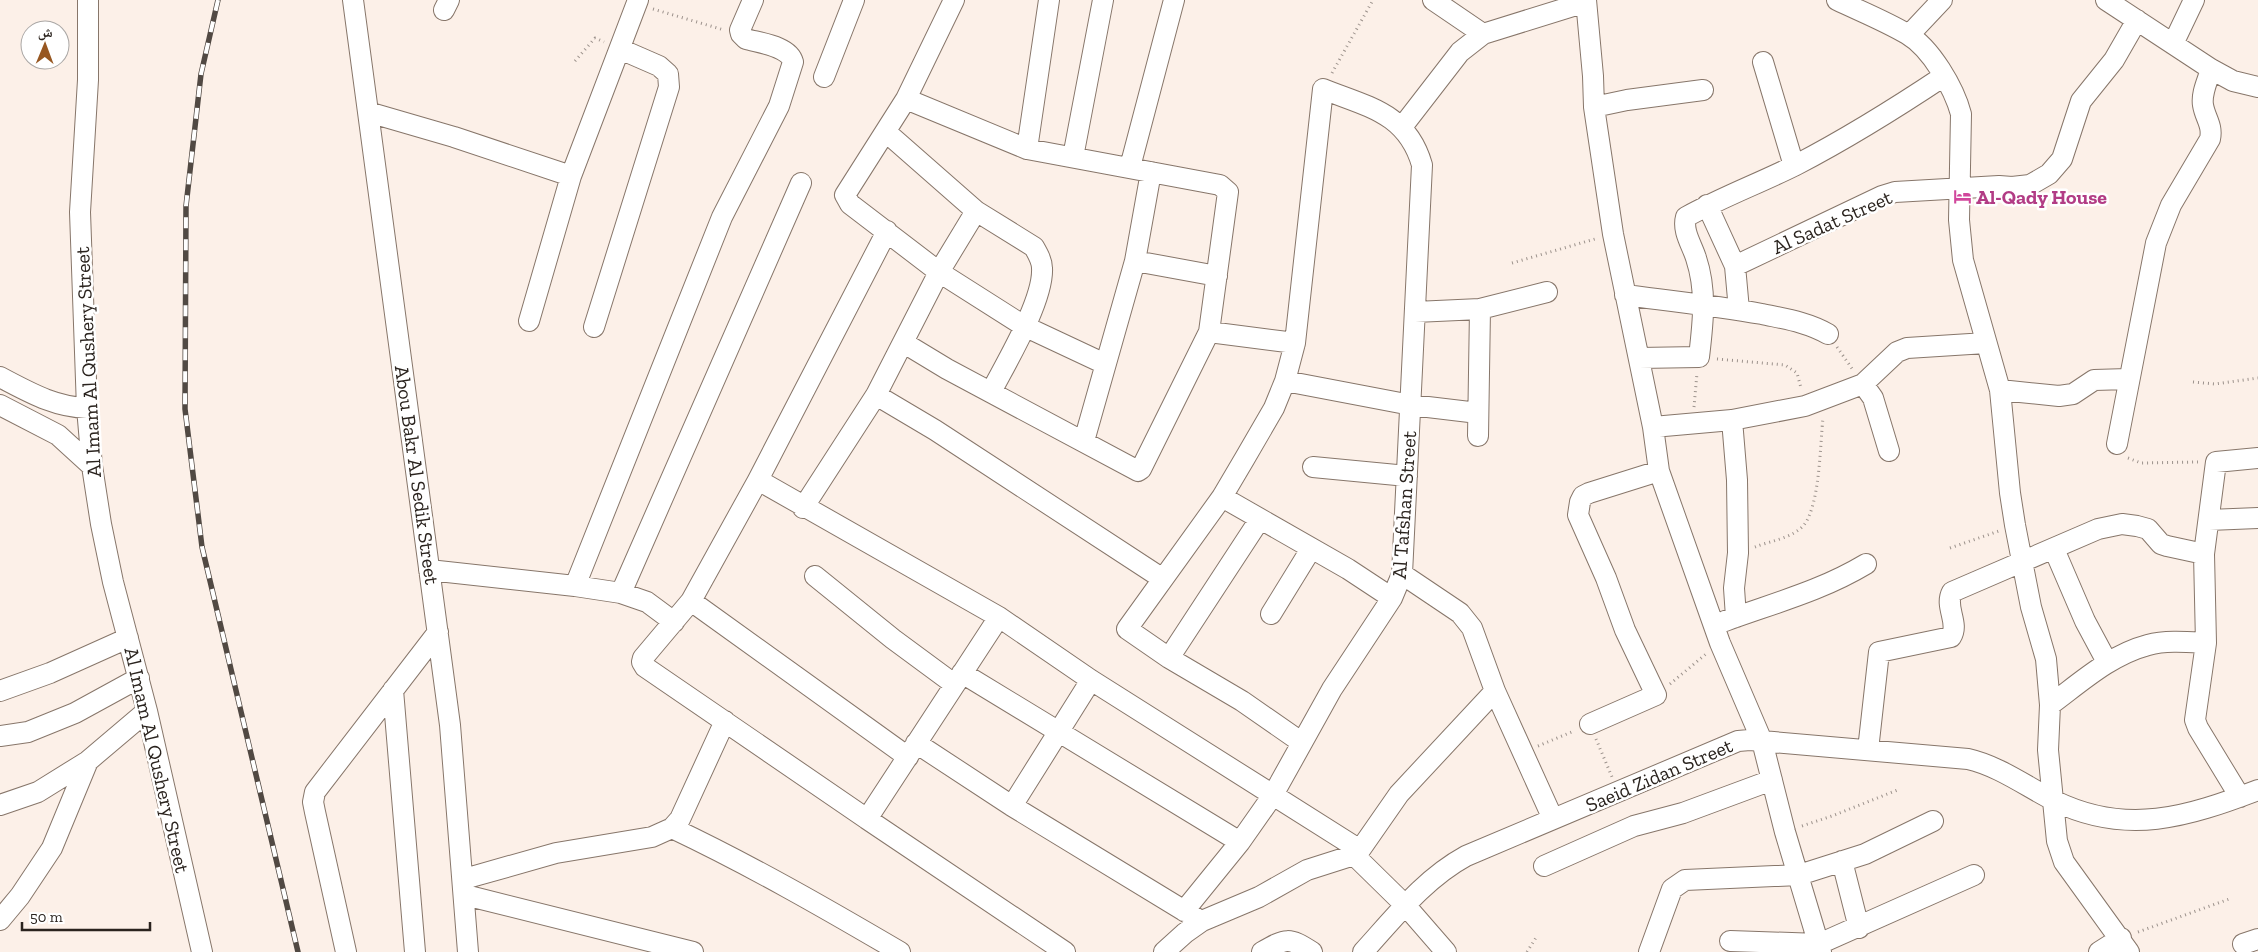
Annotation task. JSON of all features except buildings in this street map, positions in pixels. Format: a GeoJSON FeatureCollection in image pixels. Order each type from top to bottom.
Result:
{"type":"FeatureCollection","features":[{"type":"Feature","properties":{"kind":"street","name":"Al Imam Al Qushery Street"},"geometry":{"type":"LineString","coordinates":[[88,0],[88,80],[80,212],[87,408],[92,466],[109,563],[147,711],[202,952]]}},
{"type":"Feature","properties":{"kind":"street","name":"Abou Bakr Al Sedik Street"},"geometry":{"type":"LineString","coordinates":[[353,0],[450,725],[468,952]]}},
{"type":"Feature","properties":{"kind":"street"},"geometry":{"type":"LineString","coordinates":[[575,586],[722,217],[779,106],[793,62],[792,56],[786,51],[746,39],[741,34],[740,30],[754,0]]}},
{"type":"Feature","properties":{"kind":"street"},"geometry":{"type":"LineString","coordinates":[[824,77],[854,0]]}},
{"type":"Feature","properties":{"kind":"street"},"geometry":{"type":"LineString","coordinates":[[954,0],[906,99],[845,195],[850,204],[939,272],[1024,326],[1105,364]]}},
{"type":"Feature","properties":{"kind":"street"},"geometry":{"type":"LineString","coordinates":[[1027,149],[1049,0]]}},
{"type":"Feature","properties":{"kind":"street"},"geometry":{"type":"LineString","coordinates":[[1073,157],[1104,0]]}},
{"type":"Feature","properties":{"kind":"street"},"geometry":{"type":"LineString","coordinates":[[1130,167],[1174,0]]}},
{"type":"Feature","properties":{"kind":"street"},"geometry":{"type":"LineString","coordinates":[[1433,0],[1483,34]]}},
{"type":"Feature","properties":{"kind":"street"},"geometry":{"type":"LineString","coordinates":[[1837,0],[1909,35],[1926,52],[1944,76],[1952,89],[1961,114],[1959,220],[1963,260],[2000,390],[2015,525],[2032,607],[2046,659],[2050,705],[2048,750],[2057,840],[2064,862],[2125,945],[2099,952]]}},
{"type":"Feature","properties":{"kind":"street"},"geometry":{"type":"LineString","coordinates":[[1909,35],[1942,0]]}},
{"type":"Feature","properties":{"kind":"street"},"geometry":{"type":"LineString","coordinates":[[2106,0],[2211,70],[2233,82],[2257,85]]}},
{"type":"Feature","properties":{"kind":"street"},"geometry":{"type":"LineString","coordinates":[[2173,44],[2194,0]]}},
{"type":"Feature","properties":{"kind":"street"},"geometry":{"type":"LineString","coordinates":[[1402,127],[1460,52],[1483,34],[1586,1],[1594,108],[1613,234],[1653,427],[1659,471],[1717,634],[1762,741],[1820,948]]}},
{"type":"Feature","properties":{"kind":"street"},"geometry":{"type":"LineString","coordinates":[[529,321],[571,176],[637,2]]}},
{"type":"Feature","properties":{"kind":"street","name":"Al Sadat Street"},"geometry":{"type":"LineString","coordinates":[[1735,266],[1882,196],[1895,192],[2021,186],[2030,184],[2049,174],[2062,159],[2081,101],[2114,60],[2137,20]]}},
{"type":"Feature","properties":{"kind":"street"},"geometry":{"type":"LineString","coordinates":[[594,327],[669,87],[668,74],[659,66],[620,49]]}},
{"type":"Feature","properties":{"kind":"street"},"geometry":{"type":"LineString","coordinates":[[1763,62],[1794,166]]}},
{"type":"Feature","properties":{"kind":"street"},"geometry":{"type":"LineString","coordinates":[[2117,444],[2128,379],[2156,243],[2170,205],[2210,139],[2212,131],[2203,108],[2202,98],[2211,70]]}},
{"type":"Feature","properties":{"kind":"street"},"geometry":{"type":"LineString","coordinates":[[1639,358],[1699,357],[1704,305],[1700,270],[1686,232],[1686,217],[1794,166],[1856,133],[1944,76]]}},
{"type":"Feature","properties":{"kind":"street"},"geometry":{"type":"LineString","coordinates":[[1301,742],[1242,701],[1169,658],[1127,629],[1222,497],[1274,408],[1285,381],[1295,343],[1323,89]]}},
{"type":"Feature","properties":{"kind":"street","name":"Al Tafshan Street"},"geometry":{"type":"LineString","coordinates":[[1184,912],[1240,842],[1273,795],[1332,689],[1392,598],[1402,574],[1422,165],[1418,151],[1402,127],[1381,112],[1323,89]]}},
{"type":"Feature","properties":{"kind":"street"},"geometry":{"type":"LineString","coordinates":[[1594,108],[1627,100],[1703,90]]}},
{"type":"Feature","properties":{"kind":"street"},"geometry":{"type":"LineString","coordinates":[[904,343],[1134,470],[1140,469],[1209,332],[1228,192],[1220,185],[1027,149],[906,99]]}},
{"type":"Feature","properties":{"kind":"street"},"geometry":{"type":"LineString","coordinates":[[368,112],[571,176]]}},
{"type":"Feature","properties":{"kind":"street"},"geometry":{"type":"LineString","coordinates":[[886,132],[976,211],[1034,247],[1039,255],[1042,267],[1041,282],[1037,296],[991,392]]}},
{"type":"Feature","properties":{"kind":"street"},"geometry":{"type":"LineString","coordinates":[[1084,441],[1136,261],[1151,172]]}},
{"type":"Feature","properties":{"kind":"street"},"geometry":{"type":"LineString","coordinates":[[621,594],[801,183]]}},
{"type":"Feature","properties":{"kind":"street"},"geometry":{"type":"LineString","coordinates":[[1708,205],[1735,266],[1739,310]]}},
{"type":"Feature","properties":{"kind":"street"},"geometry":{"type":"LineString","coordinates":[[803,508],[876,395],[939,272],[976,211]]}},
{"type":"Feature","properties":{"kind":"street"},"geometry":{"type":"LineString","coordinates":[[886,231],[758,480],[691,601],[643,658],[644,667],[1065,952]]}},
{"type":"Feature","properties":{"kind":"street"},"geometry":{"type":"LineString","coordinates":[[1136,261],[1217,276]]}},
{"type":"Feature","properties":{"kind":"street"},"geometry":{"type":"LineString","coordinates":[[1415,312],[1480,309],[1548,292]]}},
{"type":"Feature","properties":{"kind":"street"},"geometry":{"type":"LineString","coordinates":[[1625,295],[1739,310],[1797,321],[1816,327],[1828,334]]}},
{"type":"Feature","properties":{"kind":"street"},"geometry":{"type":"LineString","coordinates":[[1478,436],[1480,309]]}},
{"type":"Feature","properties":{"kind":"street"},"geometry":{"type":"LineString","coordinates":[[1209,332],[1295,343]]}},
{"type":"Feature","properties":{"kind":"street"},"geometry":{"type":"LineString","coordinates":[[1653,427],[1732,420],[1805,406],[1863,384],[1897,352],[1907,348],[1986,343]]}},
{"type":"Feature","properties":{"kind":"street"},"geometry":{"type":"LineString","coordinates":[[0,377],[46,400],[73,407],[87,408]]}},
{"type":"Feature","properties":{"kind":"street"},"geometry":{"type":"LineString","coordinates":[[2000,390],[2059,396],[2073,394],[2094,380],[2128,379]]}},
{"type":"Feature","properties":{"kind":"street"},"geometry":{"type":"LineString","coordinates":[[1285,381],[1411,405],[1478,413]]}},
{"type":"Feature","properties":{"kind":"street"},"geometry":{"type":"LineString","coordinates":[[1863,384],[1872,398],[1889,451]]}},
{"type":"Feature","properties":{"kind":"street"},"geometry":{"type":"LineString","coordinates":[[876,395],[935,430],[1163,579]]}},
{"type":"Feature","properties":{"kind":"street"},"geometry":{"type":"LineString","coordinates":[[0,404],[58,435],[92,466]]}},
{"type":"Feature","properties":{"kind":"street"},"geometry":{"type":"LineString","coordinates":[[1732,420],[1737,480],[1738,553],[1734,588],[1736,617]]}},
{"type":"Feature","properties":{"kind":"street"},"geometry":{"type":"LineString","coordinates":[[2249,793],[2198,728],[2195,720],[2206,643],[2204,554],[2216,462],[2258,458]]}},
{"type":"Feature","properties":{"kind":"street"},"geometry":{"type":"LineString","coordinates":[[1313,467],[1407,476]]}},
{"type":"Feature","properties":{"kind":"street"},"geometry":{"type":"LineString","coordinates":[[1590,724],[1656,695],[1625,630],[1606,578],[1578,515],[1578,509],[1583,496],[1589,493],[1659,471]]}},
{"type":"Feature","properties":{"kind":"street"},"geometry":{"type":"LineString","coordinates":[[758,480],[803,508],[999,616],[1091,680],[1273,795],[1357,852],[1446,952]]}},
{"type":"Feature","properties":{"kind":"street"},"geometry":{"type":"LineString","coordinates":[[1222,497],[1348,569],[1392,598]]}},
{"type":"Feature","properties":{"kind":"street"},"geometry":{"type":"LineString","coordinates":[[2209,520],[2258,518]]}},
{"type":"Feature","properties":{"kind":"street"},"geometry":{"type":"LineString","coordinates":[[1169,658],[1260,519]]}},
{"type":"Feature","properties":{"kind":"street"},"geometry":{"type":"LineString","coordinates":[[1868,750],[1879,652],[1951,637],[1954,632],[1950,602],[1952,592],[2054,549],[2086,533],[2122,524],[2148,529],[2161,544],[2204,554]]}},
{"type":"Feature","properties":{"kind":"street"},"geometry":{"type":"LineString","coordinates":[[1271,614],[1312,549]]}},
{"type":"Feature","properties":{"kind":"street"},"geometry":{"type":"LineString","coordinates":[[2054,549],[2085,621],[2107,662]]}},
{"type":"Feature","properties":{"kind":"street"},"geometry":{"type":"LineString","coordinates":[[1717,634],[1736,617],[1809,593],[1866,564]]}},
{"type":"Feature","properties":{"kind":"street"},"geometry":{"type":"LineString","coordinates":[[429,570],[575,586],[621,594],[647,602],[674,622]]}},
{"type":"Feature","properties":{"kind":"street"},"geometry":{"type":"LineString","coordinates":[[1402,574],[1466,619],[1472,628],[1495,691],[1553,819]]}},
{"type":"Feature","properties":{"kind":"street"},"geometry":{"type":"LineString","coordinates":[[815,576],[893,639],[958,679],[1058,733],[1240,842]]}},
{"type":"Feature","properties":{"kind":"street"},"geometry":{"type":"LineString","coordinates":[[691,601],[912,750],[1012,806],[1184,912],[1202,921]]}},
{"type":"Feature","properties":{"kind":"street"},"geometry":{"type":"LineString","coordinates":[[867,819],[999,616]]}},
{"type":"Feature","properties":{"kind":"street"},"geometry":{"type":"LineString","coordinates":[[346,952],[313,802],[321,783],[438,632]]}},
{"type":"Feature","properties":{"kind":"street"},"geometry":{"type":"LineString","coordinates":[[0,691],[50,672],[128,638]]}},
{"type":"Feature","properties":{"kind":"street"},"geometry":{"type":"LineString","coordinates":[[2050,705],[2107,662],[2149,644],[2206,643]]}},
{"type":"Feature","properties":{"kind":"street"},"geometry":{"type":"LineString","coordinates":[[0,736],[28,732],[75,713],[139,678]]}},
{"type":"Feature","properties":{"kind":"street"},"geometry":{"type":"LineString","coordinates":[[1012,806],[1091,680]]}},
{"type":"Feature","properties":{"kind":"street"},"geometry":{"type":"LineString","coordinates":[[393,690],[415,952]]}},
{"type":"Feature","properties":{"kind":"street"},"geometry":{"type":"LineString","coordinates":[[1164,952],[1202,921],[1259,897],[1307,870],[1357,852],[1400,794],[1495,691]]}},
{"type":"Feature","properties":{"kind":"street"},"geometry":{"type":"LineString","coordinates":[[0,805],[38,792],[88,761],[147,711]]}},
{"type":"Feature","properties":{"kind":"street"},"geometry":{"type":"LineString","coordinates":[[464,887],[556,853],[652,837],[672,828],[680,819],[725,721]]}},
{"type":"Feature","properties":{"kind":"street","name":"Saeid Zidan Street"},"geometry":{"type":"LineString","coordinates":[[1363,952],[1435,876],[1450,865],[1553,819],[1738,741],[1762,741],[1977,761],[2074,810],[2118,820],[2152,819],[2189,814],[2249,793]]}},
{"type":"Feature","properties":{"kind":"street"},"geometry":{"type":"LineString","coordinates":[[0,920],[20,896],[52,848],[88,761]]}},
{"type":"Feature","properties":{"kind":"street"},"geometry":{"type":"LineString","coordinates":[[1544,866],[1634,826],[1683,813],[1772,780]]}},
{"type":"Feature","properties":{"kind":"street"},"geometry":{"type":"LineString","coordinates":[[1649,952],[1672,889],[1685,880],[1799,875],[1865,854],[1933,821]]}},
{"type":"Feature","properties":{"kind":"street"},"geometry":{"type":"LineString","coordinates":[[672,828],[723,852],[900,952]]}},
{"type":"Feature","properties":{"kind":"street"},"geometry":{"type":"LineString","coordinates":[[1842,861],[1859,928]]}},
{"type":"Feature","properties":{"kind":"street"},"geometry":{"type":"LineString","coordinates":[[1730,941],[1820,948],[1974,875]]}},
{"type":"Feature","properties":{"kind":"street"},"geometry":{"type":"LineString","coordinates":[[464,887],[693,952]]}},
{"type":"Feature","properties":{"kind":"street"},"geometry":{"type":"LineString","coordinates":[[1262,952],[1282,940],[1290,940],[1312,952]]}},
{"type":"Feature","properties":{"kind":"path"},"geometry":{"type":"LineString","coordinates":[[1323,89],[1374,0]]}},
{"type":"Feature","properties":{"kind":"path"},"geometry":{"type":"LineString","coordinates":[[637,2],[741,34]]}},
{"type":"Feature","properties":{"kind":"path"},"geometry":{"type":"LineString","coordinates":[[575,61],[595,38],[620,49]]}},
{"type":"Feature","properties":{"kind":"path"},"geometry":{"type":"LineString","coordinates":[[1512,263],[1613,234]]}},
{"type":"Feature","properties":{"kind":"path"},"geometry":{"type":"LineString","coordinates":[[1828,334],[1863,384]]}},
{"type":"Feature","properties":{"kind":"path"},"geometry":{"type":"LineString","coordinates":[[1693,422],[1699,357],[1785,365],[1792,368],[1797,373],[1805,406]]}},
{"type":"Feature","properties":{"kind":"path"},"geometry":{"type":"LineString","coordinates":[[2192,382],[2215,384],[2258,378]]}},
{"type":"Feature","properties":{"kind":"path"},"geometry":{"type":"LineString","coordinates":[[1738,553],[1792,534],[1804,525],[1814,505],[1824,398]]}},
{"type":"Feature","properties":{"kind":"path"},"geometry":{"type":"LineString","coordinates":[[2117,444],[2124,456],[2141,464],[2216,462]]}},
{"type":"Feature","properties":{"kind":"path"},"geometry":{"type":"LineString","coordinates":[[1950,548],[2015,525]]}},
{"type":"Feature","properties":{"kind":"path"},"geometry":{"type":"LineString","coordinates":[[1656,695],[1717,634]]}},
{"type":"Feature","properties":{"kind":"path"},"geometry":{"type":"LineString","coordinates":[[1524,752],[1590,724],[1618,792]]}},
{"type":"Feature","properties":{"kind":"path"},"geometry":{"type":"LineString","coordinates":[[1786,832],[1900,789]]}},
{"type":"Feature","properties":{"kind":"path"},"geometry":{"type":"LineString","coordinates":[[2125,945],[2232,898]]}},
{"type":"Feature","properties":{"kind":"path"},"geometry":{"type":"LineString","coordinates":[[1527,952],[1537,936]]}},
{"type":"Feature","properties":{"kind":"railway"},"geometry":{"type":"LineString","coordinates":[[218,0],[201,74],[186,206],[185,409],[202,547],[298,952]]}},
{"type":"Feature","properties":{"kind":"place","name":"Al-Qady House"},"geometry":{"type":"Point","coordinates":[1962,197]}}]}
